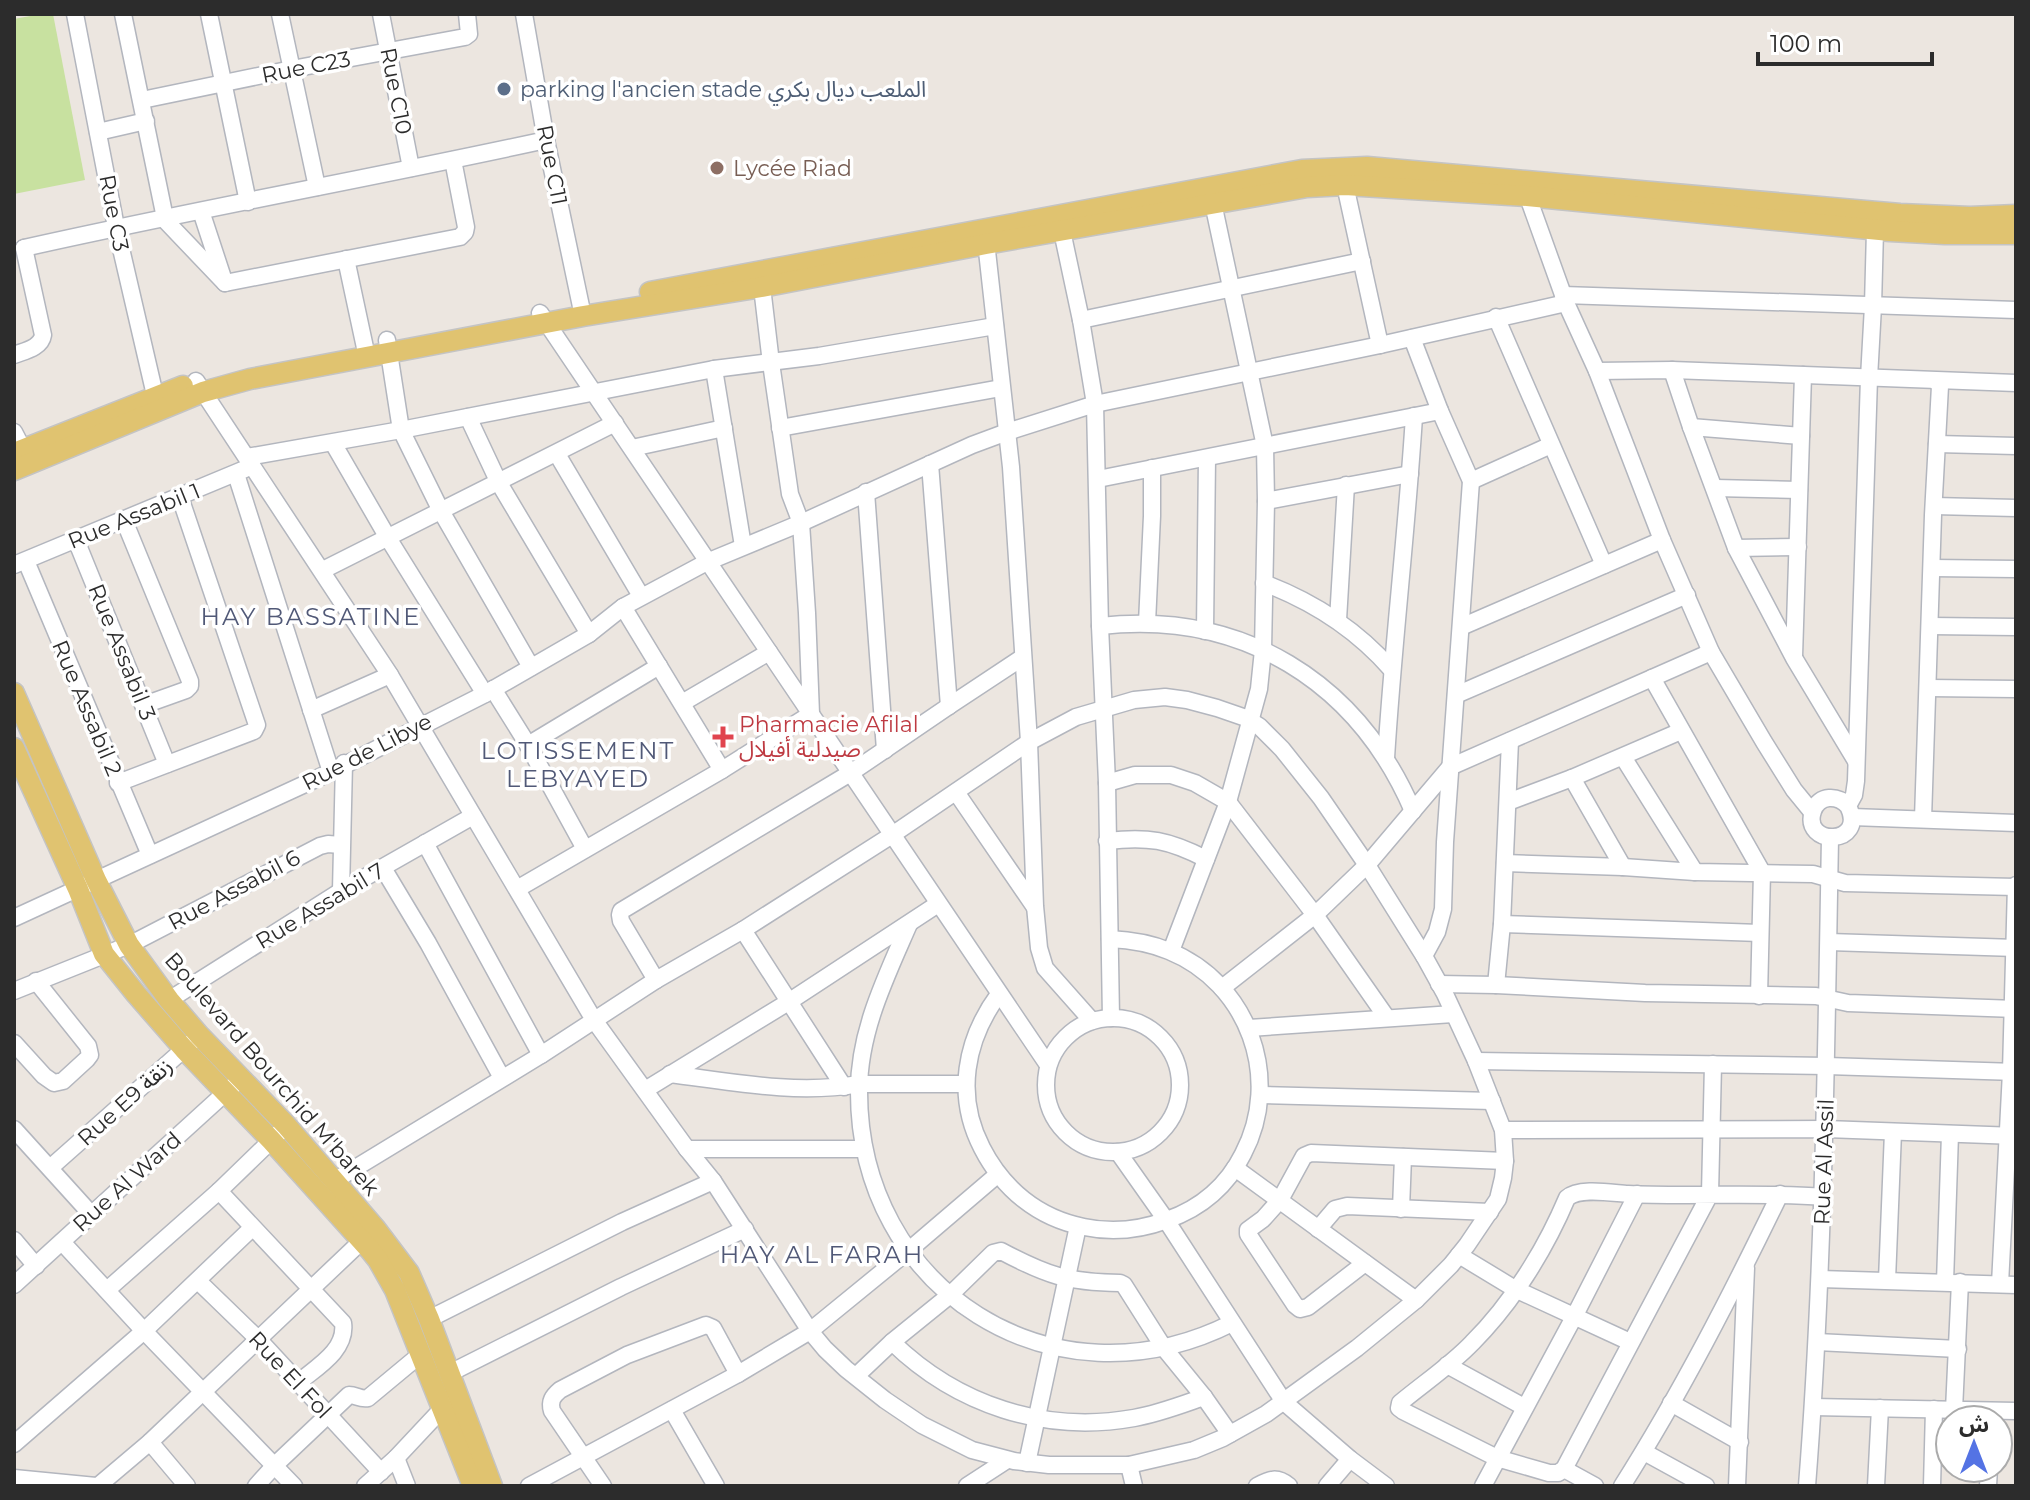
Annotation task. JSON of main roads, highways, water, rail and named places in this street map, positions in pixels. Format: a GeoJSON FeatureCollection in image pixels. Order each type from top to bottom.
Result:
{"type":"FeatureCollection","features":[{"type":"Feature","properties":{"kind":"main road"},"geometry":{"type":"LineString","coordinates":[[582,310],[762,287],[985,236],[1323,168],[1367,167],[1875,230],[2016,234]]}},
{"type":"Feature","properties":{"kind":"main road"},"geometry":{"type":"LineString","coordinates":[[19,454],[246,369],[366,351],[985,236],[1062,231],[1307,187],[1525,188],[1900,214],[2016,215]]}},
{"type":"Feature","properties":{"kind":"main road","name":"Boulevard Bourchid M'barek"},"geometry":{"type":"LineString","coordinates":[[14,693],[21,728],[87,885],[104,954],[136,994],[192,1042],[233,1085],[271,1140],[409,1273],[450,1373],[450,1405],[473,1486]]}},
{"type":"Feature","properties":{"kind":"main road","name":"Boulevard Bourchid M'barek"},"geometry":{"type":"LineString","coordinates":[[14,748],[87,885],[169,1000],[192,1042]]}},
{"type":"Feature","properties":{"kind":"main road","name":"Boulevard Bourchid M'barek"},"geometry":{"type":"LineString","coordinates":[[233,1085],[286,1125],[334,1181],[368,1234],[421,1354],[492,1486]]}},
{"type":"Feature","properties":{"kind":"place","name":"parking l'ancien stade الملعب ديال بكري"},"geometry":{"type":"Point","coordinates":[504,89]}},
{"type":"Feature","properties":{"kind":"place","name":"Lycée Riad"},"geometry":{"type":"Point","coordinates":[717,168]}},
{"type":"Feature","properties":{"kind":"place","name":"Pharmacie Afilal صيدلية أفيلال"},"geometry":{"type":"Point","coordinates":[723,737]}},
{"type":"Feature","properties":{"kind":"district","name":"HAY BASSATINE"},"geometry":{"type":"Point","coordinates":[311,616]}},
{"type":"Feature","properties":{"kind":"district","name":"LOTISSEMENT LEBYAYED"},"geometry":{"type":"Point","coordinates":[578,764]}},
{"type":"Feature","properties":{"kind":"district","name":"HAY AL FARAH"},"geometry":{"type":"Point","coordinates":[822,1254]}}]}
